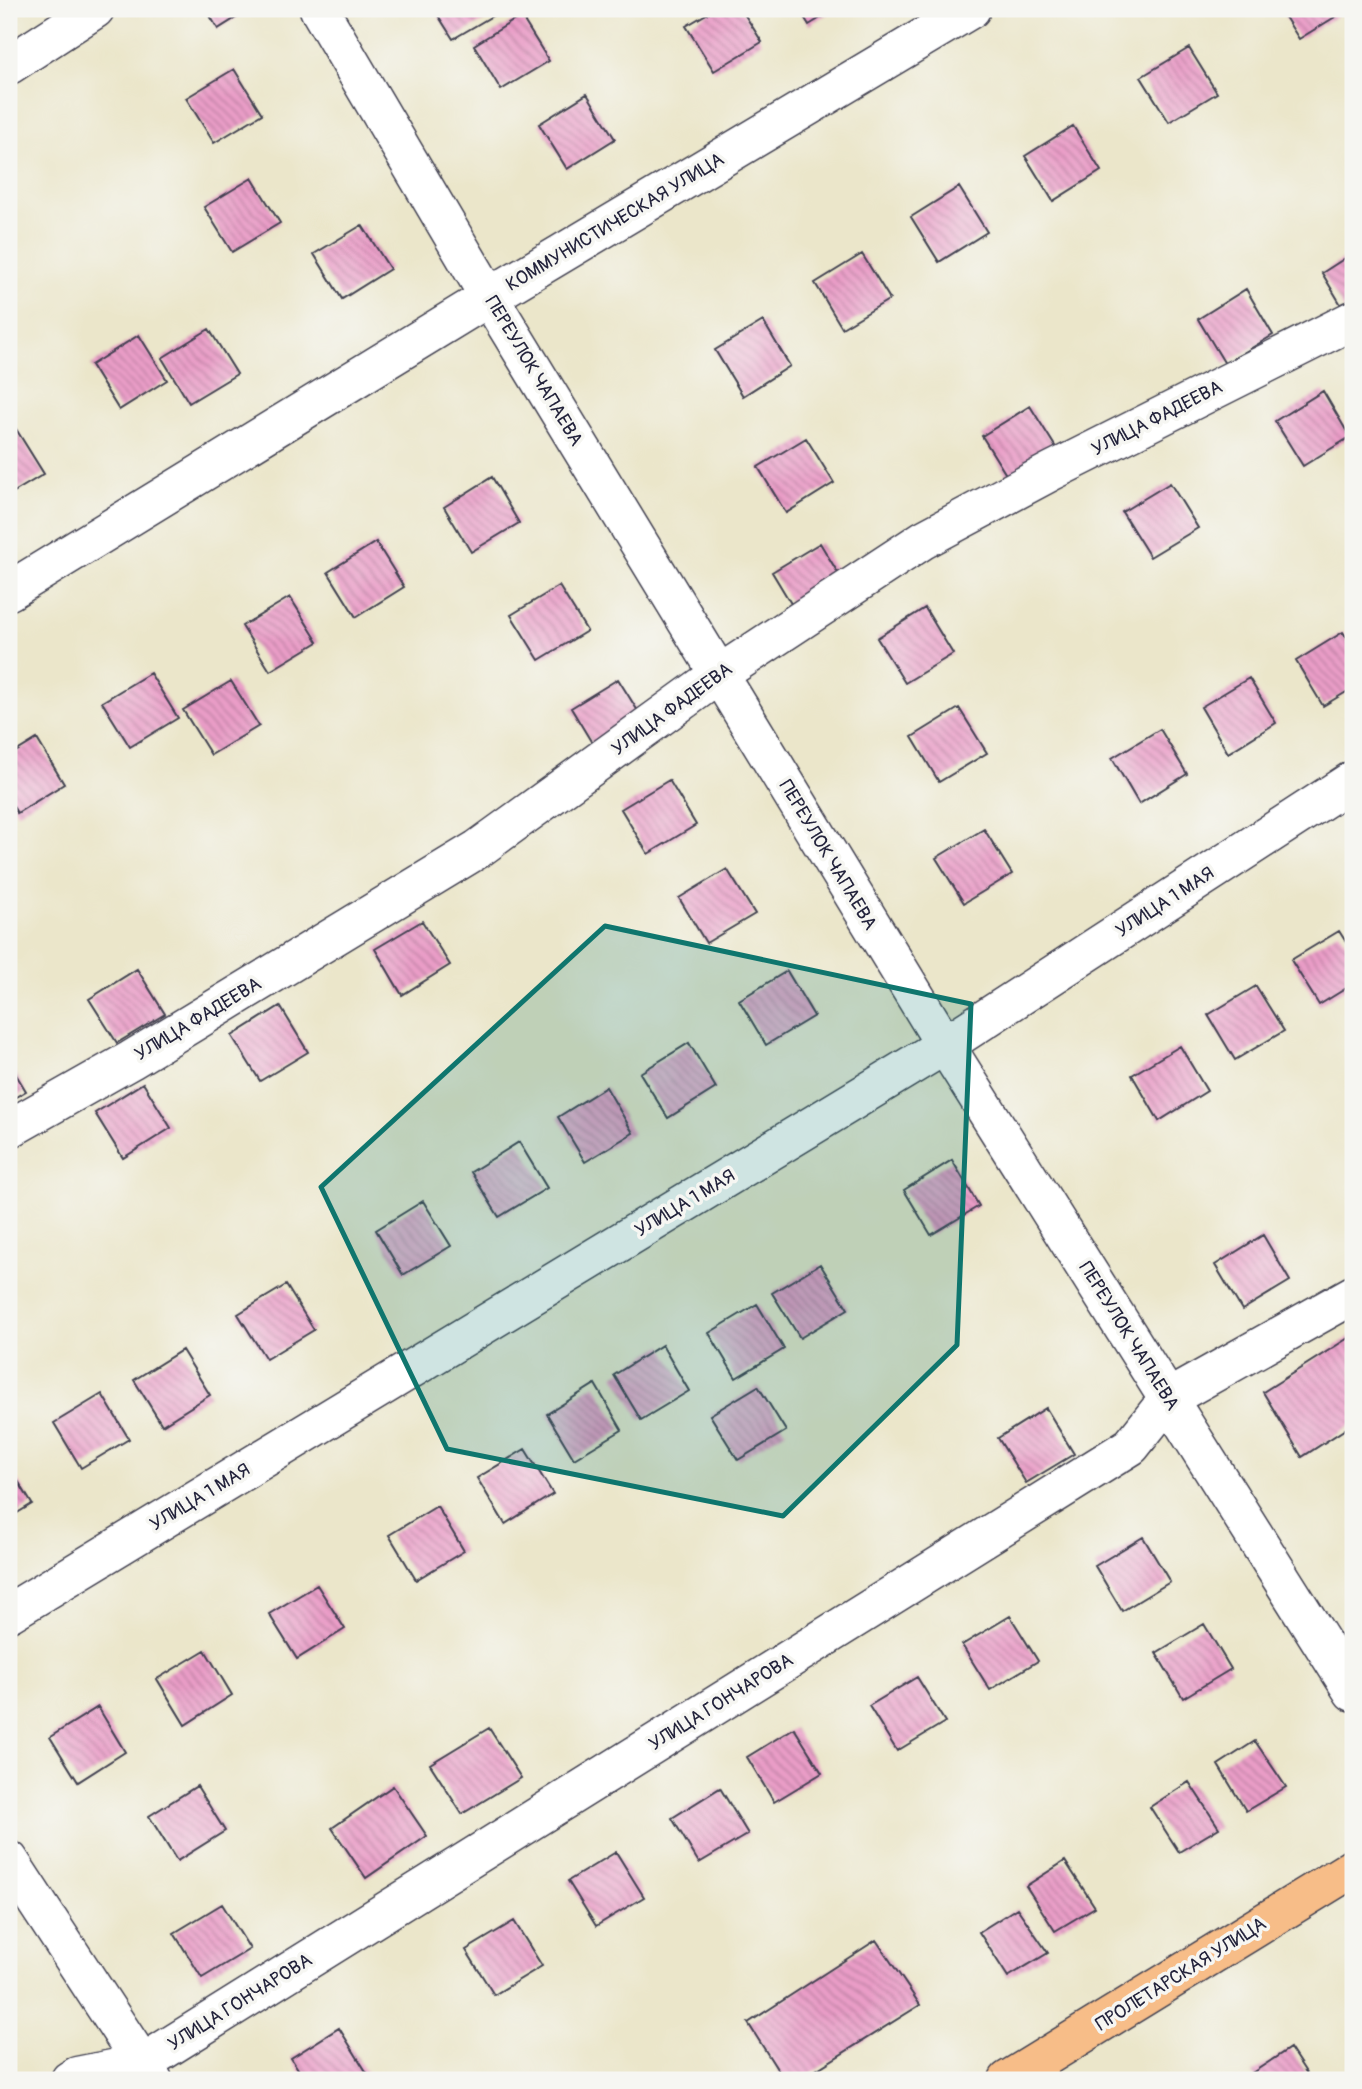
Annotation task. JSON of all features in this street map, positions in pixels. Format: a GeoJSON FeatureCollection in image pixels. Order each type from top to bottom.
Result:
{"type":"FeatureCollection","features":[{"type":"Feature","properties":{"kind":"main road","name":"ПРОЛЕТАРСКАЯ УЛИЦА"},"geometry":{"type":"LineString","coordinates":[[1008,2080],[1353,1868]]}},
{"type":"Feature","properties":{"kind":"street"},"geometry":{"type":"LineString","coordinates":[[9,65],[95,9]]}},
{"type":"Feature","properties":{"kind":"street","name":"ПЕРЕУЛОК ЧАПАЕВА"},"geometry":{"type":"LineString","coordinates":[[319,9],[489,297],[945,1045],[1353,1692]]}},
{"type":"Feature","properties":{"kind":"street","name":"КОММУНИСТИЧЕСКАЯ УЛИЦА"},"geometry":{"type":"LineString","coordinates":[[9,591],[489,297],[971,9]]}},
{"type":"Feature","properties":{"kind":"street","name":"УЛИЦА ФАДЕЕВА"},"geometry":{"type":"LineString","coordinates":[[9,1129],[131,1060],[478,849],[718,675],[923,540],[1052,471],[1353,320]]}},
{"type":"Feature","properties":{"kind":"street","name":"УЛИЦА 1 МАЯ"},"geometry":{"type":"LineString","coordinates":[[9,1613],[945,1045],[1353,780]]}},
{"type":"Feature","properties":{"kind":"street","name":"УЛИЦА ГОНЧАРОВА"},"geometry":{"type":"LineString","coordinates":[[70,2080],[77,2076],[148,2072],[1131,1447],[1169,1398],[1353,1295]]}},
{"type":"Feature","properties":{"kind":"street"},"geometry":{"type":"LineString","coordinates":[[9,1860],[148,2072]]}},
{"type":"Feature","properties":{"kind":"highlighted area"},"geometry":{"type":"Polygon","coordinates":[[[605,926],[971,1004],[957,1345],[783,1516],[447,1449],[321,1187],[605,926]]]}},
{"type":"Feature","properties":{"kind":"building"},"geometry":{"type":"Polygon","coordinates":[[[206,9],[250,9],[218,29],[206,9]]]}},
{"type":"Feature","properties":{"kind":"building"},"geometry":{"type":"Polygon","coordinates":[[[434,9],[504,9],[453,39],[434,9]]]}},
{"type":"Feature","properties":{"kind":"building"},"geometry":{"type":"Polygon","coordinates":[[[715,9],[741,9],[762,42],[714,71],[686,26],[715,9]]]}},
{"type":"Feature","properties":{"kind":"building"},"geometry":{"type":"Polygon","coordinates":[[[799,9],[835,9],[809,25],[799,9]]]}},
{"type":"Feature","properties":{"kind":"building"},"geometry":{"type":"Polygon","coordinates":[[[1280,9],[1348,9],[1299,39],[1280,9]]]}},
{"type":"Feature","properties":{"kind":"building"},"geometry":{"type":"Polygon","coordinates":[[[521,16],[549,61],[501,90],[474,45],[521,16]]]}},
{"type":"Feature","properties":{"kind":"building"},"geometry":{"type":"Polygon","coordinates":[[[1189,48],[1217,93],[1169,122],[1141,77],[1189,48]]]}},
{"type":"Feature","properties":{"kind":"building"},"geometry":{"type":"Polygon","coordinates":[[[234,69],[262,114],[214,143],[186,98],[234,69]]]}},
{"type":"Feature","properties":{"kind":"building"},"geometry":{"type":"Polygon","coordinates":[[[587,94],[615,139],[567,169],[539,124],[587,94]]]}},
{"type":"Feature","properties":{"kind":"building"},"geometry":{"type":"Polygon","coordinates":[[[1073,126],[1101,171],[1053,201],[1025,156],[1073,126]]]}},
{"type":"Feature","properties":{"kind":"building"},"geometry":{"type":"Polygon","coordinates":[[[252,178],[280,223],[232,252],[204,207],[252,178]]]}},
{"type":"Feature","properties":{"kind":"building"},"geometry":{"type":"Polygon","coordinates":[[[959,187],[987,232],[939,262],[911,217],[959,187]]]}},
{"type":"Feature","properties":{"kind":"building"},"geometry":{"type":"Polygon","coordinates":[[[362,225],[390,269],[342,299],[314,254],[362,225]]]}},
{"type":"Feature","properties":{"kind":"building"},"geometry":{"type":"Polygon","coordinates":[[[1353,253],[1353,315],[1349,318],[1322,273],[1353,253]]]}},
{"type":"Feature","properties":{"kind":"building"},"geometry":{"type":"Polygon","coordinates":[[[862,254],[890,299],[842,328],[815,283],[862,254]]]}},
{"type":"Feature","properties":{"kind":"building"},"geometry":{"type":"Polygon","coordinates":[[[1246,289],[1273,335],[1225,364],[1198,319],[1246,289]]]}},
{"type":"Feature","properties":{"kind":"building"},"geometry":{"type":"Polygon","coordinates":[[[763,321],[790,366],[743,396],[715,350],[763,321]]]}},
{"type":"Feature","properties":{"kind":"building"},"geometry":{"type":"Polygon","coordinates":[[[209,329],[237,374],[189,403],[162,358],[209,329]]]}},
{"type":"Feature","properties":{"kind":"building"},"geometry":{"type":"Polygon","coordinates":[[[139,335],[167,380],[119,410],[91,365],[139,335]]]}},
{"type":"Feature","properties":{"kind":"building"},"geometry":{"type":"Polygon","coordinates":[[[1323,391],[1350,437],[1303,466],[1275,421],[1323,391]]]}},
{"type":"Feature","properties":{"kind":"building"},"geometry":{"type":"Polygon","coordinates":[[[1030,406],[1058,451],[1010,481],[982,436],[1030,406]]]}},
{"type":"Feature","properties":{"kind":"building"},"geometry":{"type":"Polygon","coordinates":[[[16,429],[44,474],[9,495],[9,433],[16,429]]]}},
{"type":"Feature","properties":{"kind":"building"},"geometry":{"type":"Polygon","coordinates":[[[806,438],[834,483],[786,513],[758,467],[806,438]]]}},
{"type":"Feature","properties":{"kind":"building"},"geometry":{"type":"Polygon","coordinates":[[[492,477],[519,523],[471,552],[444,507],[492,477]]]}},
{"type":"Feature","properties":{"kind":"building"},"geometry":{"type":"Polygon","coordinates":[[[1170,483],[1198,528],[1150,557],[1122,512],[1170,483]]]}},
{"type":"Feature","properties":{"kind":"building"},"geometry":{"type":"Polygon","coordinates":[[[376,542],[404,587],[356,617],[328,572],[376,542]]]}},
{"type":"Feature","properties":{"kind":"building"},"geometry":{"type":"Polygon","coordinates":[[[820,543],[847,588],[799,617],[772,572],[820,543]]]}},
{"type":"Feature","properties":{"kind":"building"},"geometry":{"type":"Polygon","coordinates":[[[559,586],[587,631],[539,660],[511,615],[559,586]]]}},
{"type":"Feature","properties":{"kind":"building"},"geometry":{"type":"Polygon","coordinates":[[[290,597],[318,642],[270,671],[242,626],[290,597]]]}},
{"type":"Feature","properties":{"kind":"building"},"geometry":{"type":"Polygon","coordinates":[[[925,608],[953,654],[905,683],[877,638],[925,608]]]}},
{"type":"Feature","properties":{"kind":"building"},"geometry":{"type":"Polygon","coordinates":[[[1343,632],[1353,648],[1353,688],[1323,706],[1296,661],[1343,632]]]}},
{"type":"Feature","properties":{"kind":"building"},"geometry":{"type":"Polygon","coordinates":[[[150,673],[178,718],[130,747],[102,702],[150,673]]]}},
{"type":"Feature","properties":{"kind":"building"},"geometry":{"type":"Polygon","coordinates":[[[1249,678],[1276,723],[1228,753],[1201,707],[1249,678]]]}},
{"type":"Feature","properties":{"kind":"building"},"geometry":{"type":"Polygon","coordinates":[[[618,679],[646,724],[598,753],[571,708],[618,679]]]}},
{"type":"Feature","properties":{"kind":"building"},"geometry":{"type":"Polygon","coordinates":[[[231,681],[259,726],[211,755],[183,710],[231,681]]]}},
{"type":"Feature","properties":{"kind":"building"},"geometry":{"type":"Polygon","coordinates":[[[959,708],[987,753],[939,782],[912,737],[959,708]]]}},
{"type":"Feature","properties":{"kind":"building"},"geometry":{"type":"Polygon","coordinates":[[[1160,729],[1187,774],[1139,804],[1112,758],[1160,729]]]}},
{"type":"Feature","properties":{"kind":"building"},"geometry":{"type":"Polygon","coordinates":[[[37,739],[64,784],[17,813],[9,800],[9,756],[37,739]]]}},
{"type":"Feature","properties":{"kind":"building"},"geometry":{"type":"Polygon","coordinates":[[[669,780],[696,825],[648,854],[621,809],[669,780]]]}},
{"type":"Feature","properties":{"kind":"building"},"geometry":{"type":"Polygon","coordinates":[[[984,829],[1012,874],[964,903],[936,858],[984,829]]]}},
{"type":"Feature","properties":{"kind":"building"},"geometry":{"type":"Polygon","coordinates":[[[727,869],[755,914],[706,943],[679,898],[727,869]]]}},
{"type":"Feature","properties":{"kind":"building"},"geometry":{"type":"Polygon","coordinates":[[[422,921],[450,965],[402,995],[375,949],[422,921]]]}},
{"type":"Feature","properties":{"kind":"building"},"geometry":{"type":"Polygon","coordinates":[[[1339,931],[1353,953],[1353,984],[1319,1005],[1291,960],[1339,931]]]}},
{"type":"Feature","properties":{"kind":"building"},"geometry":{"type":"Polygon","coordinates":[[[137,969],[165,1014],[117,1043],[89,999],[137,969]]]}},
{"type":"Feature","properties":{"kind":"building"},"geometry":{"type":"Polygon","coordinates":[[[787,971],[814,1016],[766,1045],[739,1000],[787,971]]]}},
{"type":"Feature","properties":{"kind":"building"},"geometry":{"type":"Polygon","coordinates":[[[1256,986],[1284,1031],[1235,1060],[1208,1015],[1256,986]]]}},
{"type":"Feature","properties":{"kind":"building"},"geometry":{"type":"Polygon","coordinates":[[[280,1006],[308,1052],[260,1081],[232,1036],[280,1006]]]}},
{"type":"Feature","properties":{"kind":"building"},"geometry":{"type":"Polygon","coordinates":[[[689,1043],[716,1088],[668,1118],[640,1073],[689,1043]]]}},
{"type":"Feature","properties":{"kind":"building"},"geometry":{"type":"Polygon","coordinates":[[[1180,1046],[1207,1091],[1159,1121],[1132,1075],[1180,1046]]]}},
{"type":"Feature","properties":{"kind":"building"},"geometry":{"type":"Polygon","coordinates":[[[9,1063],[26,1091],[9,1101],[9,1063]]]}},
{"type":"Feature","properties":{"kind":"building"},"geometry":{"type":"Polygon","coordinates":[[[143,1083],[171,1128],[123,1158],[95,1113],[143,1083]]]}},
{"type":"Feature","properties":{"kind":"building"},"geometry":{"type":"Polygon","coordinates":[[[606,1087],[633,1133],[585,1162],[558,1117],[606,1087]]]}},
{"type":"Feature","properties":{"kind":"building"},"geometry":{"type":"Polygon","coordinates":[[[519,1142],[547,1188],[499,1217],[471,1172],[519,1142]]]}},
{"type":"Feature","properties":{"kind":"building"},"geometry":{"type":"Polygon","coordinates":[[[952,1160],[979,1206],[931,1235],[904,1190],[952,1160]]]}},
{"type":"Feature","properties":{"kind":"building"},"geometry":{"type":"Polygon","coordinates":[[[423,1201],[451,1246],[403,1275],[376,1230],[423,1201]]]}},
{"type":"Feature","properties":{"kind":"building"},"geometry":{"type":"Polygon","coordinates":[[[1263,1235],[1290,1281],[1242,1310],[1215,1265],[1263,1235]]]}},
{"type":"Feature","properties":{"kind":"building"},"geometry":{"type":"Polygon","coordinates":[[[820,1264],[848,1309],[800,1338],[772,1293],[820,1264]]]}},
{"type":"Feature","properties":{"kind":"building"},"geometry":{"type":"Polygon","coordinates":[[[286,1285],[314,1330],[266,1359],[238,1314],[286,1285]]]}},
{"type":"Feature","properties":{"kind":"building"},"geometry":{"type":"Polygon","coordinates":[[[757,1304],[784,1349],[736,1378],[709,1333],[757,1304]]]}},
{"type":"Feature","properties":{"kind":"building"},"geometry":{"type":"Polygon","coordinates":[[[1353,1335],[1353,1424],[1302,1457],[1263,1392],[1353,1335]]]}},
{"type":"Feature","properties":{"kind":"building"},"geometry":{"type":"Polygon","coordinates":[[[662,1345],[689,1391],[641,1420],[614,1375],[662,1345]]]}},
{"type":"Feature","properties":{"kind":"building"},"geometry":{"type":"Polygon","coordinates":[[[182,1350],[210,1395],[162,1425],[134,1380],[182,1350]]]}},
{"type":"Feature","properties":{"kind":"building"},"geometry":{"type":"Polygon","coordinates":[[[595,1384],[622,1430],[574,1459],[547,1414],[595,1384]]]}},
{"type":"Feature","properties":{"kind":"building"},"geometry":{"type":"Polygon","coordinates":[[[758,1386],[786,1431],[738,1460],[710,1415],[758,1386]]]}},
{"type":"Feature","properties":{"kind":"building"},"geometry":{"type":"Polygon","coordinates":[[[102,1394],[129,1439],[81,1468],[54,1423],[102,1394]]]}},
{"type":"Feature","properties":{"kind":"building"},"geometry":{"type":"Polygon","coordinates":[[[1046,1408],[1074,1454],[1026,1483],[998,1438],[1046,1408]]]}},
{"type":"Feature","properties":{"kind":"building"},"geometry":{"type":"Polygon","coordinates":[[[525,1449],[553,1494],[505,1524],[477,1478],[525,1449]]]}},
{"type":"Feature","properties":{"kind":"building"},"geometry":{"type":"Polygon","coordinates":[[[9,1466],[32,1504],[9,1518],[9,1466]]]}},
{"type":"Feature","properties":{"kind":"building"},"geometry":{"type":"Polygon","coordinates":[[[437,1506],[464,1551],[416,1580],[389,1535],[437,1506]]]}},
{"type":"Feature","properties":{"kind":"building"},"geometry":{"type":"Polygon","coordinates":[[[1143,1537],[1170,1582],[1122,1611],[1095,1566],[1143,1537]]]}},
{"type":"Feature","properties":{"kind":"building"},"geometry":{"type":"Polygon","coordinates":[[[317,1585],[345,1629],[297,1659],[269,1614],[317,1585]]]}},
{"type":"Feature","properties":{"kind":"building"},"geometry":{"type":"Polygon","coordinates":[[[1010,1616],[1038,1661],[990,1690],[962,1645],[1010,1616]]]}},
{"type":"Feature","properties":{"kind":"building"},"geometry":{"type":"Polygon","coordinates":[[[1204,1624],[1231,1669],[1183,1698],[1156,1653],[1204,1624]]]}},
{"type":"Feature","properties":{"kind":"building"},"geometry":{"type":"Polygon","coordinates":[[[205,1650],[232,1695],[185,1725],[157,1679],[205,1650]]]}},
{"type":"Feature","properties":{"kind":"building"},"geometry":{"type":"Polygon","coordinates":[[[917,1677],[945,1722],[897,1751],[869,1706],[917,1677]]]}},
{"type":"Feature","properties":{"kind":"building"},"geometry":{"type":"Polygon","coordinates":[[[98,1707],[125,1752],[78,1782],[50,1737],[98,1707]]]}},
{"type":"Feature","properties":{"kind":"building"},"geometry":{"type":"Polygon","coordinates":[[[489,1728],[521,1778],[462,1814],[430,1764],[489,1728]]]}},
{"type":"Feature","properties":{"kind":"building"},"geometry":{"type":"Polygon","coordinates":[[[794,1728],[822,1773],[774,1802],[747,1757],[794,1728]]]}},
{"type":"Feature","properties":{"kind":"building"},"geometry":{"type":"Polygon","coordinates":[[[1255,1741],[1286,1787],[1246,1811],[1218,1765],[1255,1741]]]}},
{"type":"Feature","properties":{"kind":"building"},"geometry":{"type":"Polygon","coordinates":[[[1189,1782],[1219,1828],[1179,1852],[1150,1807],[1189,1782]]]}},
{"type":"Feature","properties":{"kind":"building"},"geometry":{"type":"Polygon","coordinates":[[[197,1786],[225,1831],[177,1861],[149,1816],[197,1786]]]}},
{"type":"Feature","properties":{"kind":"building"},"geometry":{"type":"Polygon","coordinates":[[[393,1786],[427,1836],[366,1878],[332,1828],[393,1786]]]}},
{"type":"Feature","properties":{"kind":"building"},"geometry":{"type":"Polygon","coordinates":[[[720,1788],[748,1834],[699,1863],[672,1818],[720,1788]]]}},
{"type":"Feature","properties":{"kind":"building"},"geometry":{"type":"Polygon","coordinates":[[[616,1852],[644,1897],[596,1926],[568,1881],[616,1852]]]}},
{"type":"Feature","properties":{"kind":"building"},"geometry":{"type":"Polygon","coordinates":[[[1065,1861],[1095,1907],[1055,1931],[1026,1886],[1065,1861]]]}},
{"type":"Feature","properties":{"kind":"building"},"geometry":{"type":"Polygon","coordinates":[[[222,1904],[250,1949],[202,1978],[174,1933],[222,1904]]]}},
{"type":"Feature","properties":{"kind":"building"},"geometry":{"type":"Polygon","coordinates":[[[1017,1908],[1048,1953],[1008,1977],[979,1932],[1017,1908]]]}},
{"type":"Feature","properties":{"kind":"building"},"geometry":{"type":"Polygon","coordinates":[[[514,1921],[542,1966],[494,1995],[466,1950],[514,1921]]]}},
{"type":"Feature","properties":{"kind":"building"},"geometry":{"type":"Polygon","coordinates":[[[876,1940],[920,2005],[800,2080],[784,2080],[748,2023],[876,1940]]]}},
{"type":"Feature","properties":{"kind":"building"},"geometry":{"type":"Polygon","coordinates":[[[339,2028],[367,2073],[355,2080],[305,2080],[291,2058],[339,2028]]]}},
{"type":"Feature","properties":{"kind":"building"},"geometry":{"type":"Polygon","coordinates":[[[1290,2048],[1311,2080],[1257,2080],[1252,2073],[1290,2048]]]}}]}
